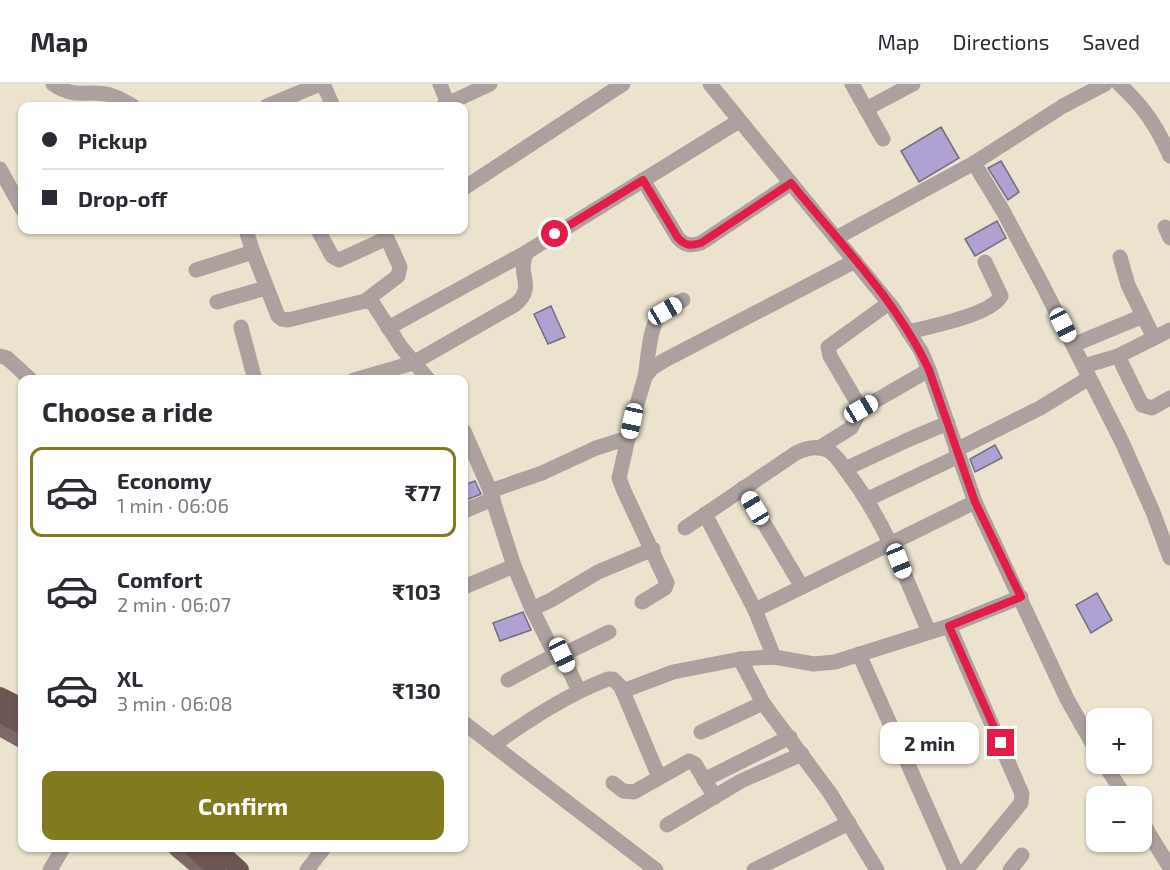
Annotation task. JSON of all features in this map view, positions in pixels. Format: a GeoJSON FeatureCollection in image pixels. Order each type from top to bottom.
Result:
{"type":"FeatureCollection","features":[{"type":"Feature","properties":{"kind":"highway"},"geometry":{"type":"LineString","coordinates":[[0,696],[18,704]]}},
{"type":"Feature","properties":{"kind":"highway"},"geometry":{"type":"LineString","coordinates":[[0,714],[18,722]]}},
{"type":"Feature","properties":{"kind":"highway"},"geometry":{"type":"LineString","coordinates":[[197,852],[217,870]]}},
{"type":"Feature","properties":{"kind":"highway"},"geometry":{"type":"LineString","coordinates":[[220,852],[240,870]]}},
{"type":"Feature","properties":{"kind":"main road"},"geometry":{"type":"LineString","coordinates":[[0,689],[18,698]]}},
{"type":"Feature","properties":{"kind":"main road"},"geometry":{"type":"LineString","coordinates":[[0,727],[18,737]]}},
{"type":"Feature","properties":{"kind":"main road"},"geometry":{"type":"LineString","coordinates":[[182,852],[203,870]]}},
{"type":"Feature","properties":{"kind":"main road"},"geometry":{"type":"LineString","coordinates":[[231,852],[251,870]]}},
{"type":"Feature","properties":{"kind":"street"},"geometry":{"type":"LineString","coordinates":[[53,84],[63,91],[76,94],[109,94],[125,102]]}},
{"type":"Feature","properties":{"kind":"street"},"geometry":{"type":"LineString","coordinates":[[277,102],[322,84],[331,102]]}},
{"type":"Feature","properties":{"kind":"street"},"geometry":{"type":"LineString","coordinates":[[440,84],[444,102]]}},
{"type":"Feature","properties":{"kind":"street"},"geometry":{"type":"LineString","coordinates":[[451,102],[490,84]]}},
{"type":"Feature","properties":{"kind":"street"},"geometry":{"type":"LineString","coordinates":[[468,185],[623,84]]}},
{"type":"Feature","properties":{"kind":"street"},"geometry":{"type":"LineString","coordinates":[[710,84],[889,303],[921,351],[975,502],[1067,699],[1086,732]]}},
{"type":"Feature","properties":{"kind":"street"},"geometry":{"type":"LineString","coordinates":[[852,84],[883,139]]}},
{"type":"Feature","properties":{"kind":"street"},"geometry":{"type":"LineString","coordinates":[[866,109],[913,84]]}},
{"type":"Feature","properties":{"kind":"street"},"geometry":{"type":"LineString","coordinates":[[836,238],[974,163],[1063,106],[1105,84]]}},
{"type":"Feature","properties":{"kind":"street"},"geometry":{"type":"LineString","coordinates":[[1119,84],[1150,116],[1170,156]]}},
{"type":"Feature","properties":{"kind":"street"},"geometry":{"type":"LineString","coordinates":[[388,328],[527,252],[739,121]]}},
{"type":"Feature","properties":{"kind":"street"},"geometry":{"type":"LineString","coordinates":[[974,163],[1028,257],[1122,442],[1153,512],[1170,558]]}},
{"type":"Feature","properties":{"kind":"street"},"geometry":{"type":"LineString","coordinates":[[0,169],[18,202]]}},
{"type":"Feature","properties":{"kind":"street"},"geometry":{"type":"LineString","coordinates":[[643,180],[678,238],[686,245],[701,243],[791,183]]}},
{"type":"Feature","properties":{"kind":"street"},"geometry":{"type":"LineString","coordinates":[[247,234],[278,316],[288,320],[365,301],[372,302],[413,363],[424,375]]}},
{"type":"Feature","properties":{"kind":"street"},"geometry":{"type":"LineString","coordinates":[[320,234],[332,256],[339,260],[386,234]]}},
{"type":"Feature","properties":{"kind":"street"},"geometry":{"type":"LineString","coordinates":[[365,301],[398,276],[400,271],[391,234]]}},
{"type":"Feature","properties":{"kind":"street"},"geometry":{"type":"LineString","coordinates":[[196,270],[253,252]]}},
{"type":"Feature","properties":{"kind":"street"},"geometry":{"type":"LineString","coordinates":[[371,375],[413,363],[516,304],[524,297],[527,286],[522,272],[522,261],[527,252]]}},
{"type":"Feature","properties":{"kind":"street"},"geometry":{"type":"LineString","coordinates":[[1120,257],[1128,285],[1154,338]]}},
{"type":"Feature","properties":{"kind":"street"},"geometry":{"type":"LineString","coordinates":[[645,377],[652,368],[665,360],[855,261]]}},
{"type":"Feature","properties":{"kind":"street"},"geometry":{"type":"LineString","coordinates":[[908,332],[957,319],[998,301],[1001,296],[985,262]]}},
{"type":"Feature","properties":{"kind":"street"},"geometry":{"type":"LineString","coordinates":[[217,302],[266,288]]}},
{"type":"Feature","properties":{"kind":"street"},"geometry":{"type":"LineString","coordinates":[[642,602],[665,588],[667,583],[619,478],[645,377],[653,327],[657,318],[683,300]]}},
{"type":"Feature","properties":{"kind":"street"},"geometry":{"type":"LineString","coordinates":[[861,409],[830,356],[828,347],[889,303]]}},
{"type":"Feature","properties":{"kind":"street"},"geometry":{"type":"LineString","coordinates":[[1073,345],[1143,316]]}},
{"type":"Feature","properties":{"kind":"street"},"geometry":{"type":"LineString","coordinates":[[241,327],[254,375]]}},
{"type":"Feature","properties":{"kind":"street"},"geometry":{"type":"LineString","coordinates":[[868,499],[1040,408],[1086,372],[1170,330]]}},
{"type":"Feature","properties":{"kind":"street"},"geometry":{"type":"LineString","coordinates":[[0,343],[3,357],[25,375]]}},
{"type":"Feature","properties":{"kind":"street"},"geometry":{"type":"LineString","coordinates":[[1118,356],[1142,405],[1152,408],[1170,398]]}},
{"type":"Feature","properties":{"kind":"street"},"geometry":{"type":"LineString","coordinates":[[819,448],[851,428],[861,409],[929,370]]}},
{"type":"Feature","properties":{"kind":"street"},"geometry":{"type":"LineString","coordinates":[[845,469],[948,423]]}},
{"type":"Feature","properties":{"kind":"street"},"geometry":{"type":"LineString","coordinates":[[468,509],[491,495],[596,448],[628,438]]}},
{"type":"Feature","properties":{"kind":"street"},"geometry":{"type":"LineString","coordinates":[[468,441],[491,495],[514,566],[532,609],[579,691]]}},
{"type":"Feature","properties":{"kind":"street"},"geometry":{"type":"LineString","coordinates":[[685,528],[806,448],[819,448],[834,454],[868,499],[892,543],[928,632]]}},
{"type":"Feature","properties":{"kind":"street"},"geometry":{"type":"LineString","coordinates":[[468,470],[478,466]]}},
{"type":"Feature","properties":{"kind":"street"},"geometry":{"type":"LineString","coordinates":[[744,488],[802,587]]}},
{"type":"Feature","properties":{"kind":"street"},"geometry":{"type":"LineString","coordinates":[[755,610],[975,502]]}},
{"type":"Feature","properties":{"kind":"street"},"geometry":{"type":"LineString","coordinates":[[705,514],[755,610],[774,657]]}},
{"type":"Feature","properties":{"kind":"street"},"geometry":{"type":"LineString","coordinates":[[532,609],[598,572],[652,549]]}},
{"type":"Feature","properties":{"kind":"street"},"geometry":{"type":"LineString","coordinates":[[468,585],[514,566]]}},
{"type":"Feature","properties":{"kind":"street"},"geometry":{"type":"LineString","coordinates":[[623,691],[673,672],[740,659],[774,657],[814,664],[835,662],[949,626],[1021,597]]}},
{"type":"Feature","properties":{"kind":"street"},"geometry":{"type":"LineString","coordinates":[[949,626],[1022,794],[1021,803],[966,870]]}},
{"type":"Feature","properties":{"kind":"street"},"geometry":{"type":"LineString","coordinates":[[508,680],[609,632]]}},
{"type":"Feature","properties":{"kind":"street"},"geometry":{"type":"LineString","coordinates":[[859,654],[955,870]]}},
{"type":"Feature","properties":{"kind":"street"},"geometry":{"type":"LineString","coordinates":[[740,659],[763,703],[802,754],[849,823],[877,870]]}},
{"type":"Feature","properties":{"kind":"street"},"geometry":{"type":"LineString","coordinates":[[493,745],[532,718],[579,691],[613,678],[618,681],[623,691],[659,777]]}},
{"type":"Feature","properties":{"kind":"street"},"geometry":{"type":"LineString","coordinates":[[701,732],[763,703]]}},
{"type":"Feature","properties":{"kind":"street"},"geometry":{"type":"LineString","coordinates":[[468,726],[656,870]]}},
{"type":"Feature","properties":{"kind":"street"},"geometry":{"type":"LineString","coordinates":[[704,780],[790,737]]}},
{"type":"Feature","properties":{"kind":"street"},"geometry":{"type":"LineString","coordinates":[[667,825],[741,782],[802,754]]}},
{"type":"Feature","properties":{"kind":"street"},"geometry":{"type":"LineString","coordinates":[[613,783],[622,791],[634,792],[689,761],[693,762],[715,797]]}},
{"type":"Feature","properties":{"kind":"street"},"geometry":{"type":"LineString","coordinates":[[754,870],[849,823]]}},
{"type":"Feature","properties":{"kind":"street"},"geometry":{"type":"LineString","coordinates":[[1152,838],[1170,868]]}},
{"type":"Feature","properties":{"kind":"street"},"geometry":{"type":"LineString","coordinates":[[50,870],[61,852]]}},
{"type":"Feature","properties":{"kind":"street"},"geometry":{"type":"LineString","coordinates":[[307,870],[321,852]]}},
{"type":"Feature","properties":{"kind":"street"},"geometry":{"type":"LineString","coordinates":[[1010,870],[1022,855]]}},
{"type":"Feature","properties":{"kind":"building"},"geometry":{"type":"Polygon","coordinates":[[[941,127],[959,158],[919,182],[901,151],[941,127]]]}},
{"type":"Feature","properties":{"kind":"building"},"geometry":{"type":"Polygon","coordinates":[[[1001,161],[1019,192],[1008,200],[988,168],[1001,161]]]}},
{"type":"Feature","properties":{"kind":"building"},"geometry":{"type":"Polygon","coordinates":[[[997,221],[1006,238],[975,256],[965,239],[997,221]]]}},
{"type":"Feature","properties":{"kind":"building"},"geometry":{"type":"Polygon","coordinates":[[[551,306],[565,337],[548,344],[534,314],[551,306]]]}},
{"type":"Feature","properties":{"kind":"building"},"geometry":{"type":"Polygon","coordinates":[[[995,445],[1002,458],[975,472],[970,459],[995,445]]]}},
{"type":"Feature","properties":{"kind":"building"},"geometry":{"type":"Polygon","coordinates":[[[475,481],[481,494],[468,499],[468,484],[475,481]]]}},
{"type":"Feature","properties":{"kind":"building"},"geometry":{"type":"Polygon","coordinates":[[[1097,593],[1112,620],[1091,633],[1076,605],[1097,593]]]}},
{"type":"Feature","properties":{"kind":"building"},"geometry":{"type":"Polygon","coordinates":[[[523,612],[531,630],[500,641],[493,623],[523,612]]]}},
{"type":"Feature","properties":{"kind":"route"},"geometry":{"type":"LineString","coordinates":[[555,234],[643,180],[678,238],[686,245],[692,245],[701,243],[791,183],[893,308],[921,351],[975,502],[1021,597],[949,626],[1001,743]]}}]}
